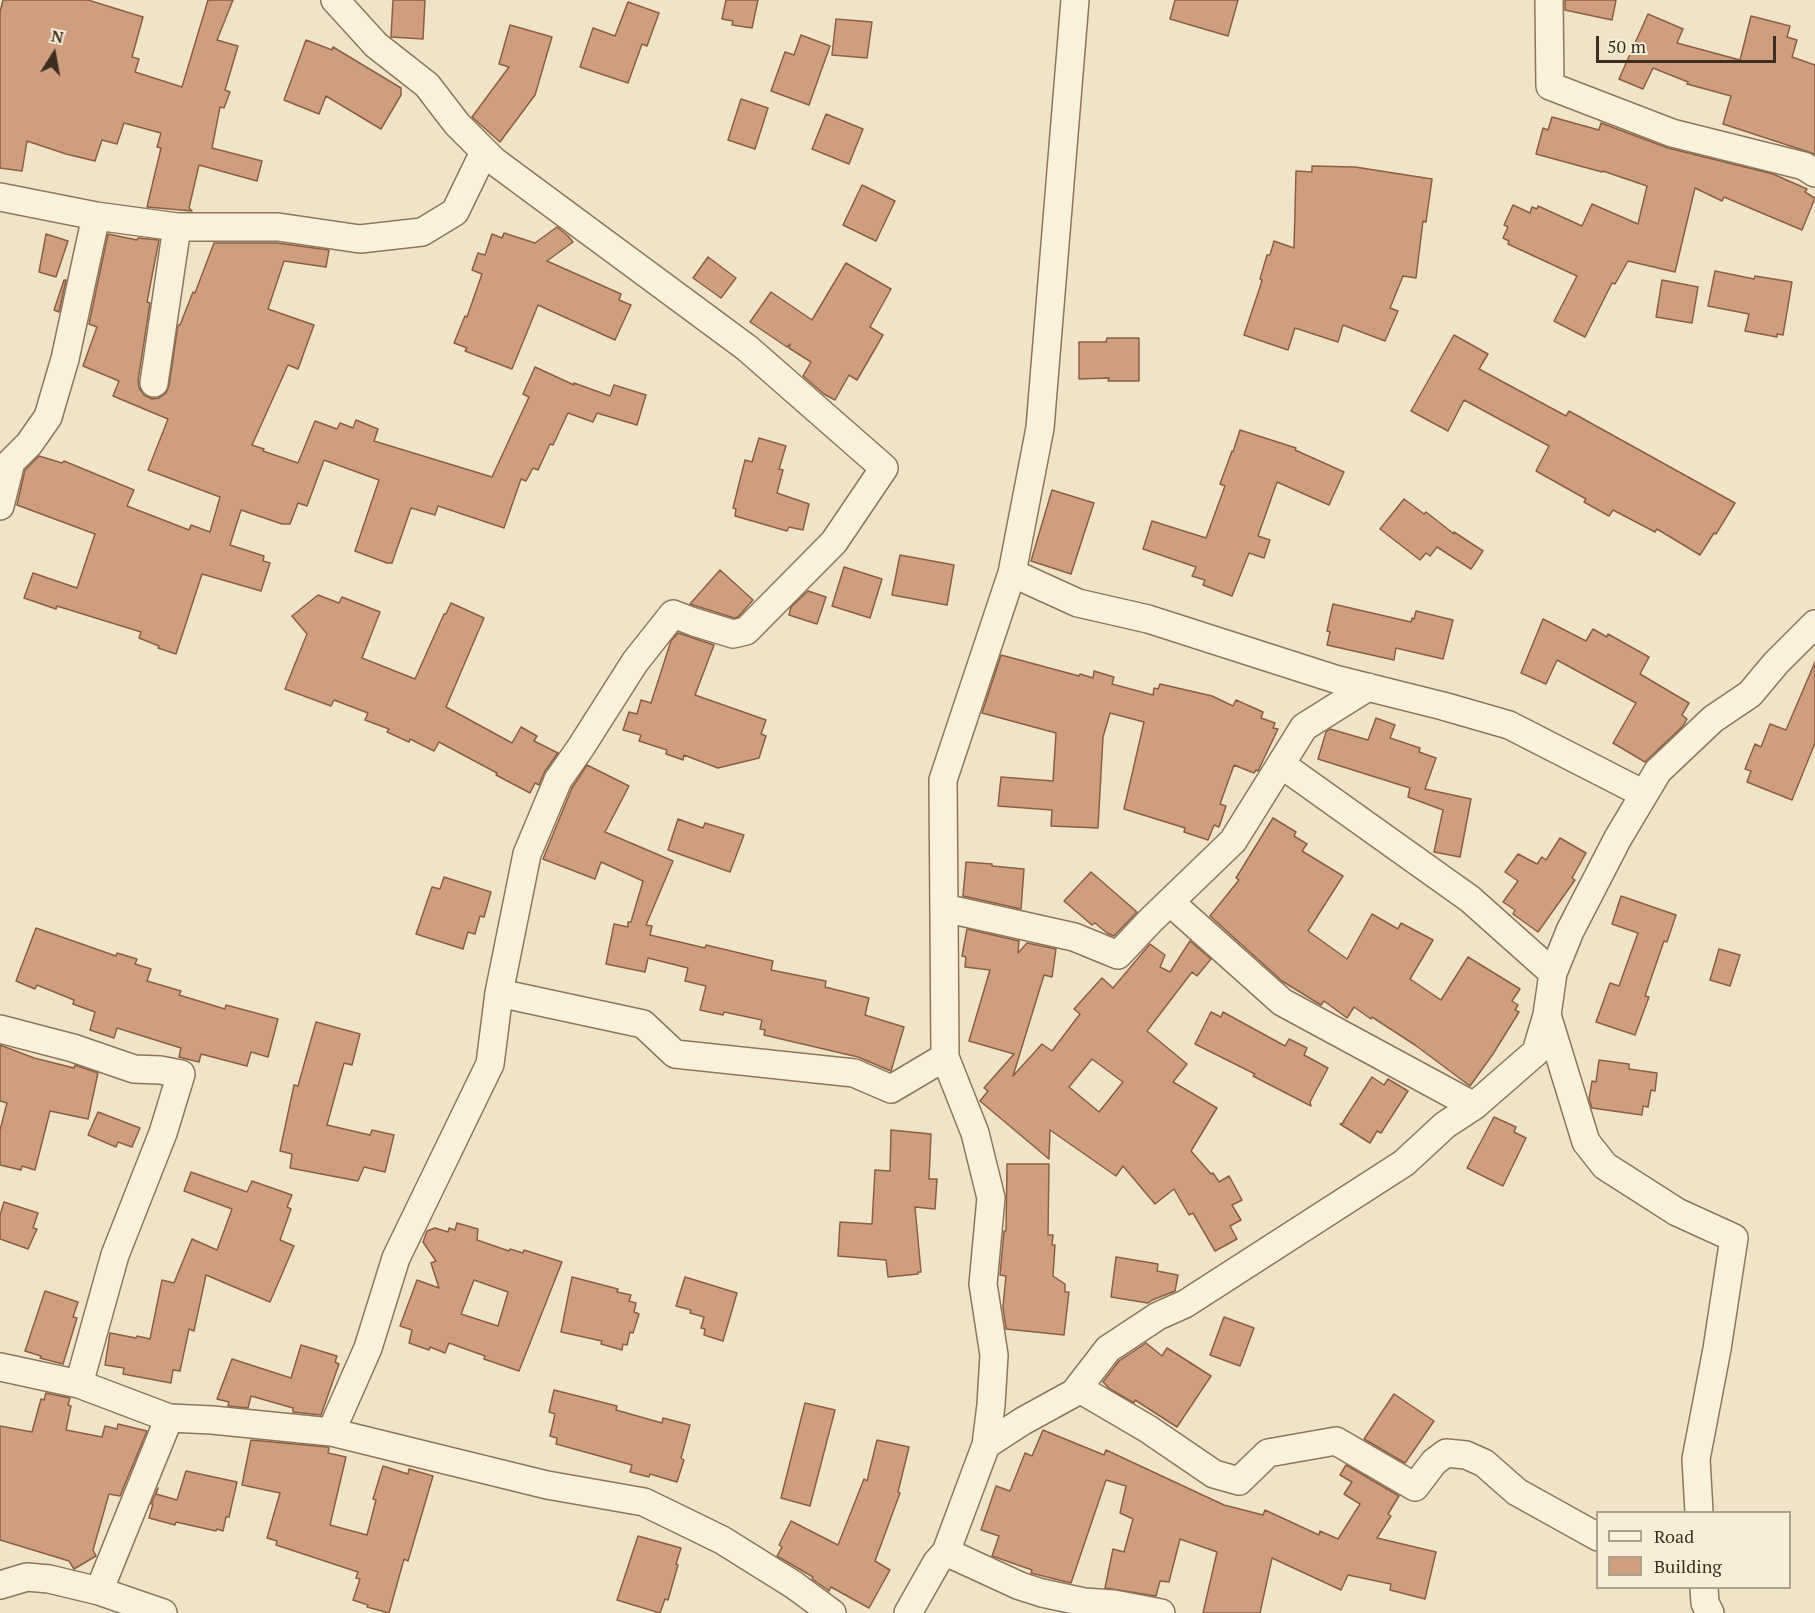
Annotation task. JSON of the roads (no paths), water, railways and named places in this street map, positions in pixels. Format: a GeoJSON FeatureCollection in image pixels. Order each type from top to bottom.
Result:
{"type":"FeatureCollection","features":[{"type":"Feature","properties":{"kind":"street"},"geometry":{"type":"LineString","coordinates":[[331,1432],[368,1348],[396,1258],[490,1064],[499,993],[527,854],[558,780],[634,662],[673,614],[733,634],[746,631],[834,543],[884,468],[747,348],[494,161],[458,124],[427,85],[376,45],[335,0]]}},
{"type":"Feature","properties":{"kind":"street"},"geometry":{"type":"LineString","coordinates":[[908,1613],[937,1562],[946,1552],[986,1445],[994,1355],[983,1284],[991,1198],[975,1133],[945,1057],[943,780],[1012,573],[1040,428],[1075,0]]}},
{"type":"Feature","properties":{"kind":"street"},"geometry":{"type":"LineString","coordinates":[[1549,0],[1550,86],[1672,133],[1804,166],[1815,173]]}},
{"type":"Feature","properties":{"kind":"street"},"geometry":{"type":"LineString","coordinates":[[0,197],[96,216],[177,227],[278,227],[360,239],[422,232],[455,212],[484,152]]}},
{"type":"Feature","properties":{"kind":"street"},"geometry":{"type":"LineString","coordinates":[[0,506],[11,462],[29,444],[48,417],[65,359],[96,216]]}},
{"type":"Feature","properties":{"kind":"street"},"geometry":{"type":"LineString","coordinates":[[154,383],[177,227]]}},
{"type":"Feature","properties":{"kind":"street"},"geometry":{"type":"LineString","coordinates":[[1012,573],[1078,603],[1148,619],[1335,679],[1509,725],[1644,794]]}},
{"type":"Feature","properties":{"kind":"street"},"geometry":{"type":"LineString","coordinates":[[986,1445],[1023,1421],[1074,1393],[1108,1349],[1158,1316],[1185,1304],[1404,1163],[1445,1125],[1474,1106],[1536,1052],[1547,1015],[1553,973],[1570,931],[1607,859],[1658,771],[1713,719],[1750,694],[1776,663],[1815,624]]}},
{"type":"Feature","properties":{"kind":"street"},"geometry":{"type":"LineString","coordinates":[[944,908],[1074,937],[1118,955],[1233,841],[1304,727],[1368,687]]}},
{"type":"Feature","properties":{"kind":"street"},"geometry":{"type":"LineString","coordinates":[[1282,765],[1470,899],[1553,973]]}},
{"type":"Feature","properties":{"kind":"street"},"geometry":{"type":"LineString","coordinates":[[1170,902],[1282,1002],[1474,1106]]}},
{"type":"Feature","properties":{"kind":"street"},"geometry":{"type":"LineString","coordinates":[[499,993],[643,1024],[675,1054],[854,1073],[891,1089],[945,1057]]}},
{"type":"Feature","properties":{"kind":"street"},"geometry":{"type":"LineString","coordinates":[[1547,1015],[1586,1142],[1605,1166],[1677,1212],[1734,1238],[1717,1349],[1696,1459],[1699,1511]]}},
{"type":"Feature","properties":{"kind":"street"},"geometry":{"type":"LineString","coordinates":[[0,1029],[74,1048],[134,1070],[181,1074],[163,1133],[115,1255],[79,1384]]}},
{"type":"Feature","properties":{"kind":"street"},"geometry":{"type":"LineString","coordinates":[[0,1368],[79,1384],[169,1418],[331,1432],[547,1485],[644,1502],[722,1540],[794,1585],[832,1613]]}},
{"type":"Feature","properties":{"kind":"street"},"geometry":{"type":"LineString","coordinates":[[1078,1388],[1148,1429],[1214,1474],[1239,1481],[1268,1454],[1336,1441],[1415,1487],[1434,1462],[1446,1453],[1466,1455],[1484,1463],[1517,1492],[1596,1536]]}},
{"type":"Feature","properties":{"kind":"street"},"geometry":{"type":"LineString","coordinates":[[99,1591],[169,1418]]}},
{"type":"Feature","properties":{"kind":"street"},"geometry":{"type":"LineString","coordinates":[[946,1552],[1020,1586],[1042,1593],[1084,1602],[1114,1604],[1161,1613]]}},
{"type":"Feature","properties":{"kind":"street"},"geometry":{"type":"LineString","coordinates":[[0,1585],[27,1577],[49,1579],[99,1591],[163,1613]]}},
{"type":"Feature","properties":{"kind":"street"},"geometry":{"type":"LineString","coordinates":[[1704,1589],[1705,1603],[1710,1613]]}}]}
